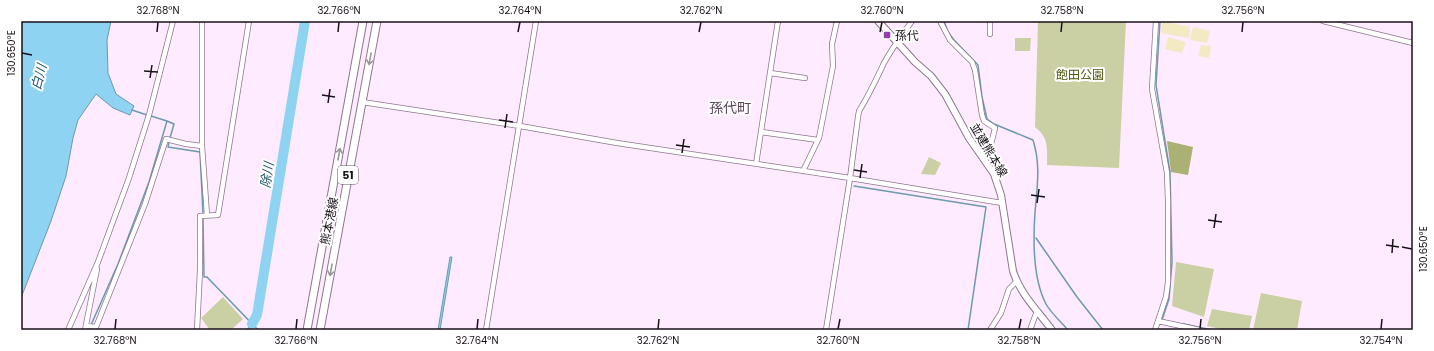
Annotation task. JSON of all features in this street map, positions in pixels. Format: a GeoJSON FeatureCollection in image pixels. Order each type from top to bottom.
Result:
{"type":"FeatureCollection","features":[{"type":"Feature","properties":{"kind":"main road","name":"熊本港線"},"geometry":{"type":"LineString","coordinates":[[307,330],[363,21]]}},
{"type":"Feature","properties":{"kind":"main road","name":"熊本港線"},"geometry":{"type":"LineString","coordinates":[[320,330],[377,21]]}},
{"type":"Feature","properties":{"kind":"main road","name":"並建熊本線"},"geometry":{"type":"LineString","coordinates":[[878,21],[931,76],[945,94],[963,128],[994,174],[998,183],[1016,282],[1052,330]]}},
{"type":"Feature","properties":{"kind":"main road"},"geometry":{"type":"LineString","coordinates":[[349,100],[362,102]]}},
{"type":"Feature","properties":{"kind":"main road"},"geometry":{"type":"LineString","coordinates":[[325,232],[337,235]]}},
{"type":"Feature","properties":{"kind":"street"},"geometry":{"type":"LineString","coordinates":[[68,330],[98,262],[129,178],[149,115],[173,21]]}},
{"type":"Feature","properties":{"kind":"street"},"geometry":{"type":"LineString","coordinates":[[202,21],[202,146],[207,215]]}},
{"type":"Feature","properties":{"kind":"street"},"geometry":{"type":"LineString","coordinates":[[196,330],[200,270],[200,216],[218,215],[249,21]]}},
{"type":"Feature","properties":{"kind":"street"},"geometry":{"type":"LineString","coordinates":[[486,330],[536,21]]}},
{"type":"Feature","properties":{"kind":"street"},"geometry":{"type":"LineString","coordinates":[[756,164],[778,21]]}},
{"type":"Feature","properties":{"kind":"street"},"geometry":{"type":"LineString","coordinates":[[803,171],[818,140],[833,66],[832,44],[837,21]]}},
{"type":"Feature","properties":{"kind":"street"},"geometry":{"type":"LineString","coordinates":[[826,330],[860,111],[897,42],[912,21]]}},
{"type":"Feature","properties":{"kind":"street"},"geometry":{"type":"LineString","coordinates":[[940,21],[950,40],[972,62],[975,70],[984,121],[995,128],[992,145],[989,152],[983,158]]}},
{"type":"Feature","properties":{"kind":"street"},"geometry":{"type":"LineString","coordinates":[[990,21],[990,34]]}},
{"type":"Feature","properties":{"kind":"street"},"geometry":{"type":"LineString","coordinates":[[1155,330],[1166,297],[1168,282],[1167,173],[1152,89],[1156,21]]}},
{"type":"Feature","properties":{"kind":"street"},"geometry":{"type":"LineString","coordinates":[[1323,21],[1413,43]]}},
{"type":"Feature","properties":{"kind":"street"},"geometry":{"type":"LineString","coordinates":[[770,73],[805,78]]}},
{"type":"Feature","properties":{"kind":"street"},"geometry":{"type":"LineString","coordinates":[[362,102],[520,126],[617,143],[850,178],[1002,204]]}},
{"type":"Feature","properties":{"kind":"street"},"geometry":{"type":"LineString","coordinates":[[761,132],[818,140]]}},
{"type":"Feature","properties":{"kind":"street"},"geometry":{"type":"LineString","coordinates":[[98,262],[86,328],[96,327],[145,204],[166,139],[202,146]]}},
{"type":"Feature","properties":{"kind":"street"},"geometry":{"type":"LineString","coordinates":[[990,330],[1001,314],[1009,289],[1016,282]]}},
{"type":"Feature","properties":{"kind":"street"},"geometry":{"type":"LineString","coordinates":[[1030,330],[1037,311]]}},
{"type":"Feature","properties":{"kind":"street"},"geometry":{"type":"LineString","coordinates":[[1158,321],[1200,330]]}},
{"type":"Feature","properties":{"kind":"green space","name":"飽田公園"},"geometry":{"type":"Polygon","coordinates":[[[1038,21],[1126,21],[1119,168],[1047,165],[1047,148],[1045,139],[1040,131],[1035,127],[1038,21]]]}},
{"type":"Feature","properties":{"kind":"green space"},"geometry":{"type":"Polygon","coordinates":[[[1015,38],[1031,38],[1030,51],[1015,51],[1015,38]]]}},
{"type":"Feature","properties":{"kind":"green space"},"geometry":{"type":"Polygon","coordinates":[[[1167,141],[1193,147],[1188,175],[1171,172],[1167,141]]]}},
{"type":"Feature","properties":{"kind":"green space"},"geometry":{"type":"Polygon","coordinates":[[[929,157],[941,163],[935,175],[921,174],[929,157]]]}},
{"type":"Feature","properties":{"kind":"green space"},"geometry":{"type":"Polygon","coordinates":[[[1176,262],[1214,269],[1204,317],[1172,306],[1176,262]]]}},
{"type":"Feature","properties":{"kind":"green space"},"geometry":{"type":"Polygon","coordinates":[[[1261,293],[1302,301],[1297,330],[1253,330],[1261,293]]]}},
{"type":"Feature","properties":{"kind":"green space"},"geometry":{"type":"Polygon","coordinates":[[[223,297],[243,319],[231,330],[210,330],[201,318],[223,297]]]}},
{"type":"Feature","properties":{"kind":"green space"},"geometry":{"type":"Polygon","coordinates":[[[1212,309],[1252,316],[1249,330],[1225,330],[1207,326],[1212,309]]]}},
{"type":"Feature","properties":{"kind":"sand"},"geometry":{"type":"Polygon","coordinates":[[[1162,21],[1190,27],[1189,38],[1161,33],[1162,21]]]}},
{"type":"Feature","properties":{"kind":"sand"},"geometry":{"type":"Polygon","coordinates":[[[1193,27],[1210,31],[1207,43],[1190,40],[1193,27]]]}},
{"type":"Feature","properties":{"kind":"sand"},"geometry":{"type":"Polygon","coordinates":[[[1168,37],[1186,42],[1182,53],[1165,49],[1168,37]]]}},
{"type":"Feature","properties":{"kind":"sand"},"geometry":{"type":"Polygon","coordinates":[[[1201,45],[1211,46],[1209,58],[1198,56],[1201,45]]]}},
{"type":"Feature","properties":{"kind":"water","name":"白川"},"geometry":{"type":"Polygon","coordinates":[[[21,21],[111,21],[107,40],[108,73],[116,94],[134,106],[130,115],[113,108],[96,94],[78,120],[66,176],[51,221],[21,298],[21,21]]]}},
{"type":"Feature","properties":{"kind":"water"},"geometry":{"type":"Polygon","coordinates":[[[450,257],[452,257],[440,330],[438,330],[450,257]]]}},
{"type":"Feature","properties":{"kind":"waterway","name":"除川"},"geometry":{"type":"LineString","coordinates":[[252,324],[257,315],[305,21]]}},
{"type":"Feature","properties":{"kind":"waterway"},"geometry":{"type":"LineString","coordinates":[[944,21],[948,32],[954,40],[978,65],[982,97],[987,119],[994,124],[1033,140],[1038,167],[1034,236],[1036,272],[1046,304],[1068,330]]}},
{"type":"Feature","properties":{"kind":"waterway"},"geometry":{"type":"LineString","coordinates":[[1160,21],[1156,85],[1170,172],[1172,262],[1169,299],[1162,320]]}},
{"type":"Feature","properties":{"kind":"waterway"},"geometry":{"type":"LineString","coordinates":[[132,110],[147,115]]}},
{"type":"Feature","properties":{"kind":"waterway"},"geometry":{"type":"LineString","coordinates":[[91,325],[118,264],[149,182],[167,121],[151,116]]}},
{"type":"Feature","properties":{"kind":"waterway"},"geometry":{"type":"LineString","coordinates":[[167,121],[174,124],[170,138]]}},
{"type":"Feature","properties":{"kind":"waterway"},"geometry":{"type":"LineString","coordinates":[[169,142],[168,147],[200,152],[203,214]]}},
{"type":"Feature","properties":{"kind":"waterway"},"geometry":{"type":"LineString","coordinates":[[854,186],[986,207],[968,330]]}},
{"type":"Feature","properties":{"kind":"waterway"},"geometry":{"type":"LineString","coordinates":[[203,218],[204,277],[207,277],[258,330]]}},
{"type":"Feature","properties":{"kind":"waterway"},"geometry":{"type":"LineString","coordinates":[[1036,238],[1077,297],[1103,330]]}},
{"type":"Feature","properties":{"kind":"waterway","name":"除川"},"geometry":{"type":"LineString","coordinates":[[247,330],[252,324]]}},
{"type":"Feature","properties":{"kind":"waterway"},"geometry":{"type":"LineString","coordinates":[[1184,324],[1212,330]]}},
{"type":"Feature","properties":{"kind":"place","name":"孫代"},"geometry":{"type":"Point","coordinates":[887,35]}},
{"type":"Feature","properties":{"kind":"district","name":"孫代町"},"geometry":{"type":"Point","coordinates":[730,108]}}]}
